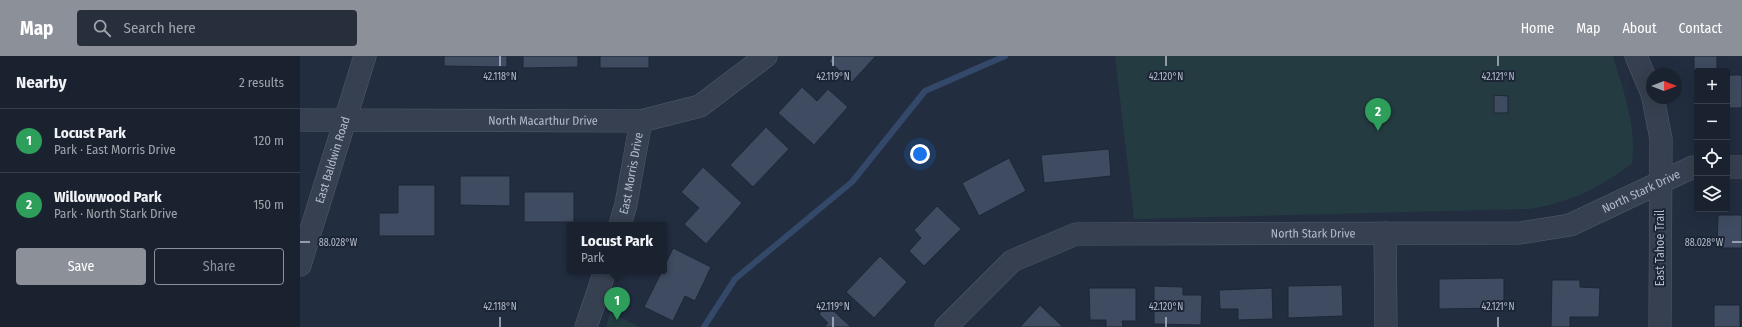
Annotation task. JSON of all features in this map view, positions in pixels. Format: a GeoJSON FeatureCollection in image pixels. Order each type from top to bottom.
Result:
{"type":"FeatureCollection","features":[{"type":"Feature","properties":{"kind":"street","name":"East Baldwin Road"},"geometry":{"type":"LineString","coordinates":[[300,264],[365,56]]}},
{"type":"Feature","properties":{"kind":"street","name":"North Macarthur Drive"},"geometry":{"type":"LineString","coordinates":[[300,120],[641,121],[700,106],[766,56]]}},
{"type":"Feature","properties":{"kind":"street"},"geometry":{"type":"LineString","coordinates":[[1636,56],[1646,80]]}},
{"type":"Feature","properties":{"kind":"street","name":"East Tahoe Trail"},"geometry":{"type":"LineString","coordinates":[[1654,104],[1661,139],[1660,327]]}},
{"type":"Feature","properties":{"kind":"street","name":"East Morris Drive"},"geometry":{"type":"LineString","coordinates":[[621,222],[626,204],[641,121]]}},
{"type":"Feature","properties":{"kind":"street","name":"North Stark Drive"},"geometry":{"type":"LineString","coordinates":[[948,326],[1012,261],[1076,234],[1520,233],[1570,225],[1694,167]]}},
{"type":"Feature","properties":{"kind":"street"},"geometry":{"type":"LineString","coordinates":[[1730,167],[1742,167]]}},
{"type":"Feature","properties":{"kind":"street"},"geometry":{"type":"LineString","coordinates":[[1386,233],[1386,327]]}},
{"type":"Feature","properties":{"kind":"street"},"geometry":{"type":"LineString","coordinates":[[586,327],[604,274]]}},
{"type":"Feature","properties":{"kind":"green space"},"geometry":{"type":"Polygon","coordinates":[[[1115,56],[1613,56],[1625,95],[1631,122],[1633,136],[1632,163],[1609,180],[1570,199],[1542,207],[1528,209],[1134,219],[1115,56]]]}},
{"type":"Feature","properties":{"kind":"green space"},"geometry":{"type":"Polygon","coordinates":[[[611,313],[640,327],[606,327],[611,313]]]}},
{"type":"Feature","properties":{"kind":"building"},"geometry":{"type":"Polygon","coordinates":[[[444,56],[507,56],[507,67],[444,66],[444,56]]]}},
{"type":"Feature","properties":{"kind":"building"},"geometry":{"type":"Polygon","coordinates":[[[523,56],[578,56],[578,67],[523,68],[523,56]]]}},
{"type":"Feature","properties":{"kind":"building"},"geometry":{"type":"Polygon","coordinates":[[[600,56],[649,56],[649,68],[600,68],[600,56]]]}},
{"type":"Feature","properties":{"kind":"building"},"geometry":{"type":"Polygon","coordinates":[[[833,56],[876,56],[852,82],[829,61],[833,56]]]}},
{"type":"Feature","properties":{"kind":"building"},"geometry":{"type":"Polygon","coordinates":[[[1694,56],[1717,56],[1717,68],[1694,68],[1694,56]]]}},
{"type":"Feature","properties":{"kind":"building"},"geometry":{"type":"Polygon","coordinates":[[[1730,75],[1742,75],[1742,108],[1730,108],[1730,75]]]}},
{"type":"Feature","properties":{"kind":"building"},"geometry":{"type":"Polygon","coordinates":[[[802,87],[817,101],[828,89],[848,107],[814,145],[778,113],[802,87]]]}},
{"type":"Feature","properties":{"kind":"building"},"geometry":{"type":"Polygon","coordinates":[[[1494,95],[1508,96],[1508,113],[1494,113],[1494,95]]]}},
{"type":"Feature","properties":{"kind":"building"},"geometry":{"type":"Polygon","coordinates":[[[766,127],[789,149],[753,187],[730,165],[766,127]]]}},
{"type":"Feature","properties":{"kind":"building"},"geometry":{"type":"Polygon","coordinates":[[[1109,149],[1111,176],[1044,183],[1041,155],[1109,149]]]}},
{"type":"Feature","properties":{"kind":"building"},"geometry":{"type":"Polygon","coordinates":[[[1009,158],[1026,191],[979,216],[962,183],[1009,158]]]}},
{"type":"Feature","properties":{"kind":"building"},"geometry":{"type":"Polygon","coordinates":[[[703,167],[742,203],[706,244],[684,224],[699,208],[681,192],[703,167]]]}},
{"type":"Feature","properties":{"kind":"building"},"geometry":{"type":"Polygon","coordinates":[[[460,176],[510,176],[510,206],[460,205],[460,176]]]}},
{"type":"Feature","properties":{"kind":"building"},"geometry":{"type":"Polygon","coordinates":[[[398,185],[435,185],[435,236],[379,236],[379,213],[398,213],[398,185]]]}},
{"type":"Feature","properties":{"kind":"building"},"geometry":{"type":"Polygon","coordinates":[[[524,192],[574,192],[574,222],[524,222],[524,192]]]}},
{"type":"Feature","properties":{"kind":"building"},"geometry":{"type":"Polygon","coordinates":[[[937,206],[961,229],[924,266],[909,251],[921,238],[914,230],[937,206]]]}},
{"type":"Feature","properties":{"kind":"building"},"geometry":{"type":"Polygon","coordinates":[[[1718,215],[1742,215],[1742,248],[1717,248],[1718,215]]]}},
{"type":"Feature","properties":{"kind":"building"},"geometry":{"type":"Polygon","coordinates":[[[673,248],[711,267],[695,301],[685,296],[673,321],[644,307],[660,274],[667,274],[667,261],[673,248]]]}},
{"type":"Feature","properties":{"kind":"building"},"geometry":{"type":"Polygon","coordinates":[[[880,256],[907,282],[874,318],[846,292],[880,256]]]}},
{"type":"Feature","properties":{"kind":"building"},"geometry":{"type":"Polygon","coordinates":[[[1504,278],[1504,308],[1439,309],[1439,279],[1504,278]]]}},
{"type":"Feature","properties":{"kind":"building"},"geometry":{"type":"Polygon","coordinates":[[[1552,280],[1580,280],[1580,287],[1600,288],[1599,317],[1570,317],[1570,327],[1551,327],[1552,280]]]}},
{"type":"Feature","properties":{"kind":"building"},"geometry":{"type":"Polygon","coordinates":[[[1342,285],[1343,316],[1288,318],[1288,286],[1342,285]]]}},
{"type":"Feature","properties":{"kind":"building"},"geometry":{"type":"Polygon","coordinates":[[[1154,286],[1183,287],[1183,295],[1202,295],[1201,325],[1154,324],[1154,286]]]}},
{"type":"Feature","properties":{"kind":"building"},"geometry":{"type":"Polygon","coordinates":[[[1089,288],[1136,288],[1136,321],[1122,321],[1123,327],[1106,327],[1106,320],[1090,320],[1089,288]]]}},
{"type":"Feature","properties":{"kind":"building"},"geometry":{"type":"Polygon","coordinates":[[[1272,288],[1273,319],[1238,320],[1238,309],[1220,309],[1219,290],[1272,288]]]}},
{"type":"Feature","properties":{"kind":"building"},"geometry":{"type":"Polygon","coordinates":[[[827,305],[851,327],[824,327],[828,323],[819,314],[827,305]]]}},
{"type":"Feature","properties":{"kind":"building"},"geometry":{"type":"Polygon","coordinates":[[[1040,305],[1063,327],[1020,327],[1040,305]]]}},
{"type":"Feature","properties":{"kind":"building"},"geometry":{"type":"Polygon","coordinates":[[[1714,305],[1740,305],[1740,327],[1714,327],[1714,305]]]}},
{"type":"Feature","properties":{"kind":"waterway"},"geometry":{"type":"LineString","coordinates":[[704,327],[735,279],[852,182],[925,91],[1005,56]]}},
{"type":"Feature","properties":{"kind":"place","name":"Willowwood Park"},"geometry":{"type":"Point","coordinates":[1378,131]}},
{"type":"Feature","properties":{"kind":"place","name":"Locust Park"},"geometry":{"type":"Point","coordinates":[617,320]}}]}
